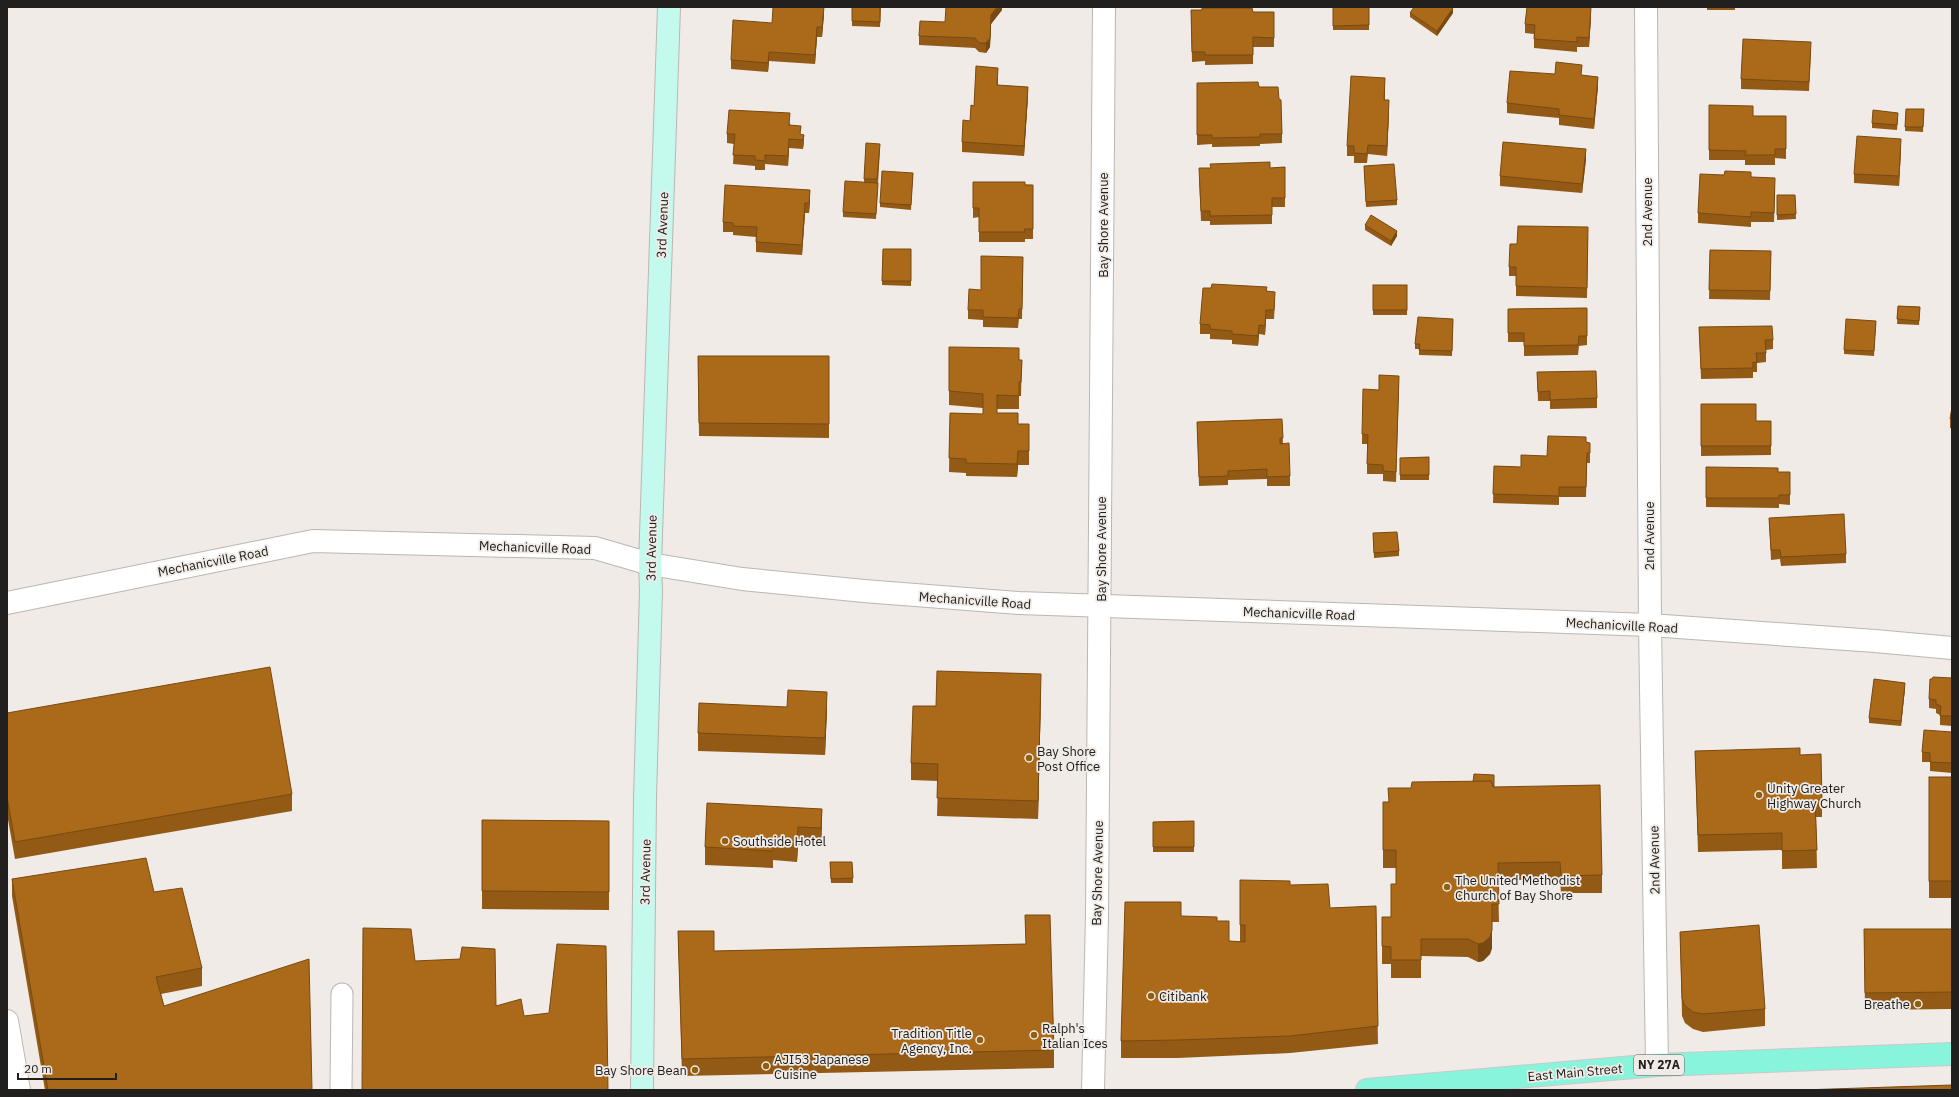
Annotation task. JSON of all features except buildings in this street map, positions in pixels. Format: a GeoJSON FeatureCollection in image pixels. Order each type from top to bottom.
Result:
{"type":"FeatureCollection","features":[{"type":"Feature","properties":{"kind":"main road","name":"3rd Avenue"},"geometry":{"type":"LineString","coordinates":[[642,1090],[645,797],[651,591],[650,564],[669,7]]}},
{"type":"Feature","properties":{"kind":"main road","name":"East Main Street"},"geometry":{"type":"LineString","coordinates":[[1367,1090],[1657,1065],[1952,1054]]}},
{"type":"Feature","properties":{"kind":"street","name":"Bay Shore Avenue"},"geometry":{"type":"LineString","coordinates":[[1093,1090],[1097,915],[1104,7]]}},
{"type":"Feature","properties":{"kind":"street","name":"2nd Avenue"},"geometry":{"type":"LineString","coordinates":[[1646,7],[1650,626],[1657,1065]]}},
{"type":"Feature","properties":{"kind":"street","name":"Mechanicville Road"},"geometry":{"type":"LineString","coordinates":[[7,603],[313,541],[595,548],[650,564],[742,579],[864,592],[1100,608],[1454,618],[1650,626],[1875,641],[1952,648]]}},
{"type":"Feature","properties":{"kind":"street"},"geometry":{"type":"LineString","coordinates":[[341,1090],[342,994]]}},
{"type":"Feature","properties":{"kind":"street"},"geometry":{"type":"LineString","coordinates":[[7,1021],[19,1090]]}},
{"type":"Feature","properties":{"kind":"place","name":"Bay Shore Post Office"},"geometry":{"type":"Point","coordinates":[1029,758]}},
{"type":"Feature","properties":{"kind":"place","name":"Unity Greater Highway Church"},"geometry":{"type":"Point","coordinates":[1759,795]}},
{"type":"Feature","properties":{"kind":"place","name":"Southside Hotel"},"geometry":{"type":"Point","coordinates":[725,841]}},
{"type":"Feature","properties":{"kind":"place","name":"The United Methodist Church of Bay Shore"},"geometry":{"type":"Point","coordinates":[1447,887]}},
{"type":"Feature","properties":{"kind":"place","name":"Citibank"},"geometry":{"type":"Point","coordinates":[1151,996]}},
{"type":"Feature","properties":{"kind":"place","name":"Breathe"},"geometry":{"type":"Point","coordinates":[1918,1004]}},
{"type":"Feature","properties":{"kind":"place","name":"Ralph's Italian Ices"},"geometry":{"type":"Point","coordinates":[1034,1035]}},
{"type":"Feature","properties":{"kind":"place","name":"Tradition Title Agency, Inc."},"geometry":{"type":"Point","coordinates":[980,1040]}},
{"type":"Feature","properties":{"kind":"place","name":"AJI53 Japanese Cuisine"},"geometry":{"type":"Point","coordinates":[766,1066]}},
{"type":"Feature","properties":{"kind":"place","name":"Bay Shore Bean"},"geometry":{"type":"Point","coordinates":[695,1070]}}]}
